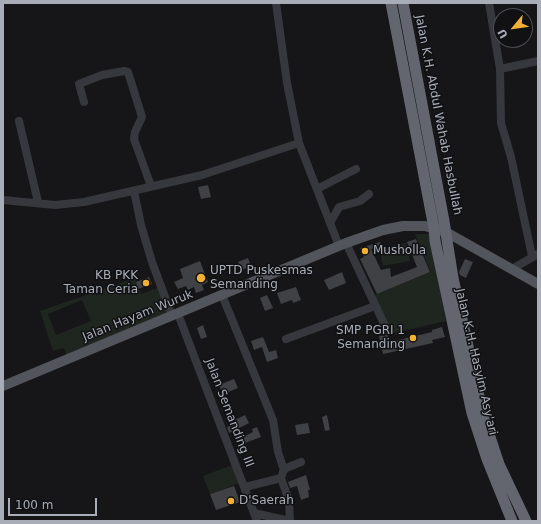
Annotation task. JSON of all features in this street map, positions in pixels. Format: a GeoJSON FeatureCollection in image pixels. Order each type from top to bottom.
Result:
{"type":"FeatureCollection","features":[{"type":"Feature","properties":{"kind":"highway","name":"Jalan K.H. Abdul Wahab Hasbullah"},"geometry":{"type":"LineString","coordinates":[[391,3],[440,230]]}},
{"type":"Feature","properties":{"kind":"highway","name":"Jalan K.H. Abdul Wahab Hasbullah"},"geometry":{"type":"LineString","coordinates":[[403,3],[440,230]]}},
{"type":"Feature","properties":{"kind":"highway","name":"Jalan K.H. Hasyim Asy'ari"},"geometry":{"type":"LineString","coordinates":[[440,230],[435,241],[472,413],[487,459],[512,521]]}},
{"type":"Feature","properties":{"kind":"highway","name":"Jalan K.H. Hasyim Asy'ari"},"geometry":{"type":"LineString","coordinates":[[440,230],[453,278],[484,418],[499,464],[526,521]]}},
{"type":"Feature","properties":{"kind":"main road","name":"Jalan Hayam Wuruk"},"geometry":{"type":"LineString","coordinates":[[3,386],[222,296],[343,244],[383,230],[403,226],[425,226],[440,230]]}},
{"type":"Feature","properties":{"kind":"main road"},"geometry":{"type":"LineString","coordinates":[[440,230],[538,284]]}},
{"type":"Feature","properties":{"kind":"street"},"geometry":{"type":"LineString","coordinates":[[276,3],[287,84],[299,143],[330,223],[343,244],[387,330]]}},
{"type":"Feature","properties":{"kind":"street"},"geometry":{"type":"LineString","coordinates":[[489,3],[500,69],[501,123],[511,156],[535,255],[512,269]]}},
{"type":"Feature","properties":{"kind":"street"},"geometry":{"type":"LineString","coordinates":[[500,69],[538,61]]}},
{"type":"Feature","properties":{"kind":"street"},"geometry":{"type":"LineString","coordinates":[[84,102],[79,84],[108,74],[124,71],[128,72],[142,117],[135,132],[134,139],[151,186]]}},
{"type":"Feature","properties":{"kind":"street"},"geometry":{"type":"LineString","coordinates":[[20,121],[38,202]]}},
{"type":"Feature","properties":{"kind":"street"},"geometry":{"type":"LineString","coordinates":[[3,200],[71,205],[202,175],[299,143]]}},
{"type":"Feature","properties":{"kind":"street"},"geometry":{"type":"LineString","coordinates":[[317,189],[356,169]]}},
{"type":"Feature","properties":{"kind":"street","name":"Jalan Semanding III"},"geometry":{"type":"LineString","coordinates":[[134,191],[150,255],[256,517]]}},
{"type":"Feature","properties":{"kind":"street"},"geometry":{"type":"LineString","coordinates":[[330,223],[339,207],[360,201],[369,194]]}},
{"type":"Feature","properties":{"kind":"street"},"geometry":{"type":"LineString","coordinates":[[222,296],[273,420],[288,501],[290,521],[256,517]]}},
{"type":"Feature","properties":{"kind":"street"},"geometry":{"type":"LineString","coordinates":[[286,339],[375,306]]}},
{"type":"Feature","properties":{"kind":"street"},"geometry":{"type":"LineString","coordinates":[[245,487],[282,474],[301,462]]}},
{"type":"Feature","properties":{"kind":"shaded area"},"geometry":{"type":"Polygon","coordinates":[[[415,234],[429,234],[446,321],[390,334],[372,296],[431,272],[415,234]]]}},
{"type":"Feature","properties":{"kind":"shaded area"},"geometry":{"type":"Polygon","coordinates":[[[406,243],[410,261],[383,266],[379,248],[406,243]]]}},
{"type":"Feature","properties":{"kind":"shaded area"},"geometry":{"type":"Polygon","coordinates":[[[135,278],[141,294],[158,288],[168,316],[67,357],[64,348],[53,351],[40,311],[135,278]],[[82,300],[48,314],[56,335],[91,321],[82,300]]]}},
{"type":"Feature","properties":{"kind":"shaded area"},"geometry":{"type":"Polygon","coordinates":[[[232,465],[239,483],[210,494],[203,476],[232,465]]]}},
{"type":"Feature","properties":{"kind":"building"},"geometry":{"type":"Polygon","coordinates":[[[208,185],[211,197],[201,199],[198,187],[208,185]]]}},
{"type":"Feature","properties":{"kind":"building"},"geometry":{"type":"Polygon","coordinates":[[[416,239],[430,272],[377,294],[360,259],[364,257],[360,248],[380,242],[381,247],[371,249],[381,270],[390,268],[391,277],[417,267],[407,242],[416,239]]]}},
{"type":"Feature","properties":{"kind":"building"},"geometry":{"type":"Polygon","coordinates":[[[248,258],[251,266],[242,270],[238,262],[248,258]]]}},
{"type":"Feature","properties":{"kind":"building"},"geometry":{"type":"Polygon","coordinates":[[[465,259],[473,262],[466,278],[460,275],[459,272],[465,259]]]}},
{"type":"Feature","properties":{"kind":"building","name":"UPTD Puskesmas Semanding"},"geometry":{"type":"Polygon","coordinates":[[[200,261],[208,282],[202,285],[204,290],[196,293],[194,287],[188,290],[186,286],[178,289],[174,282],[183,278],[180,269],[200,261]]]}},
{"type":"Feature","properties":{"kind":"building"},"geometry":{"type":"Polygon","coordinates":[[[342,272],[346,283],[329,290],[324,280],[342,272]]]}},
{"type":"Feature","properties":{"kind":"building"},"geometry":{"type":"Polygon","coordinates":[[[149,277],[152,284],[138,289],[136,282],[149,277]]]}},
{"type":"Feature","properties":{"kind":"building"},"geometry":{"type":"Polygon","coordinates":[[[296,287],[301,300],[293,303],[292,300],[281,304],[277,293],[296,287]]]}},
{"type":"Feature","properties":{"kind":"building"},"geometry":{"type":"Polygon","coordinates":[[[267,295],[273,308],[265,311],[260,298],[267,295]]]}},
{"type":"Feature","properties":{"kind":"building"},"geometry":{"type":"Polygon","coordinates":[[[203,325],[207,337],[201,339],[197,328],[203,325]]]}},
{"type":"Feature","properties":{"kind":"building"},"geometry":{"type":"Polygon","coordinates":[[[442,327],[445,337],[432,340],[433,343],[383,354],[379,336],[388,335],[390,342],[432,332],[432,330],[442,327]]]}},
{"type":"Feature","properties":{"kind":"building"},"geometry":{"type":"Polygon","coordinates":[[[263,337],[269,352],[276,350],[278,358],[267,362],[262,347],[254,350],[251,341],[263,337]]]}},
{"type":"Feature","properties":{"kind":"building"},"geometry":{"type":"Polygon","coordinates":[[[234,379],[238,388],[223,394],[219,385],[234,379]]]}},
{"type":"Feature","properties":{"kind":"building"},"geometry":{"type":"Polygon","coordinates":[[[245,415],[249,423],[229,433],[227,427],[235,424],[233,421],[245,415]]]}},
{"type":"Feature","properties":{"kind":"building"},"geometry":{"type":"Polygon","coordinates":[[[327,415],[330,430],[325,431],[322,417],[327,415]]]}},
{"type":"Feature","properties":{"kind":"building"},"geometry":{"type":"Polygon","coordinates":[[[308,423],[310,433],[297,435],[295,425],[308,423]]]}},
{"type":"Feature","properties":{"kind":"building"},"geometry":{"type":"Polygon","coordinates":[[[257,427],[261,437],[245,443],[243,437],[253,432],[252,429],[257,427]]]}},
{"type":"Feature","properties":{"kind":"building"},"geometry":{"type":"Polygon","coordinates":[[[306,475],[310,490],[308,490],[309,497],[301,500],[297,486],[290,488],[288,482],[306,475]]]}},
{"type":"Feature","properties":{"kind":"building"},"geometry":{"type":"Polygon","coordinates":[[[234,486],[240,502],[216,510],[210,494],[234,486]]]}},
{"type":"Feature","properties":{"kind":"place","name":"Musholla"},"geometry":{"type":"Point","coordinates":[365,251]}},
{"type":"Feature","properties":{"kind":"place","name":"UPTD Puskesmas Semanding"},"geometry":{"type":"Point","coordinates":[201,278]}},
{"type":"Feature","properties":{"kind":"place","name":"KB PKK Taman Ceria"},"geometry":{"type":"Point","coordinates":[146,283]}},
{"type":"Feature","properties":{"kind":"place","name":"SMP PGRI 1 Semanding"},"geometry":{"type":"Point","coordinates":[413,338]}},
{"type":"Feature","properties":{"kind":"place","name":"D'Saerah"},"geometry":{"type":"Point","coordinates":[231,501]}}]}
